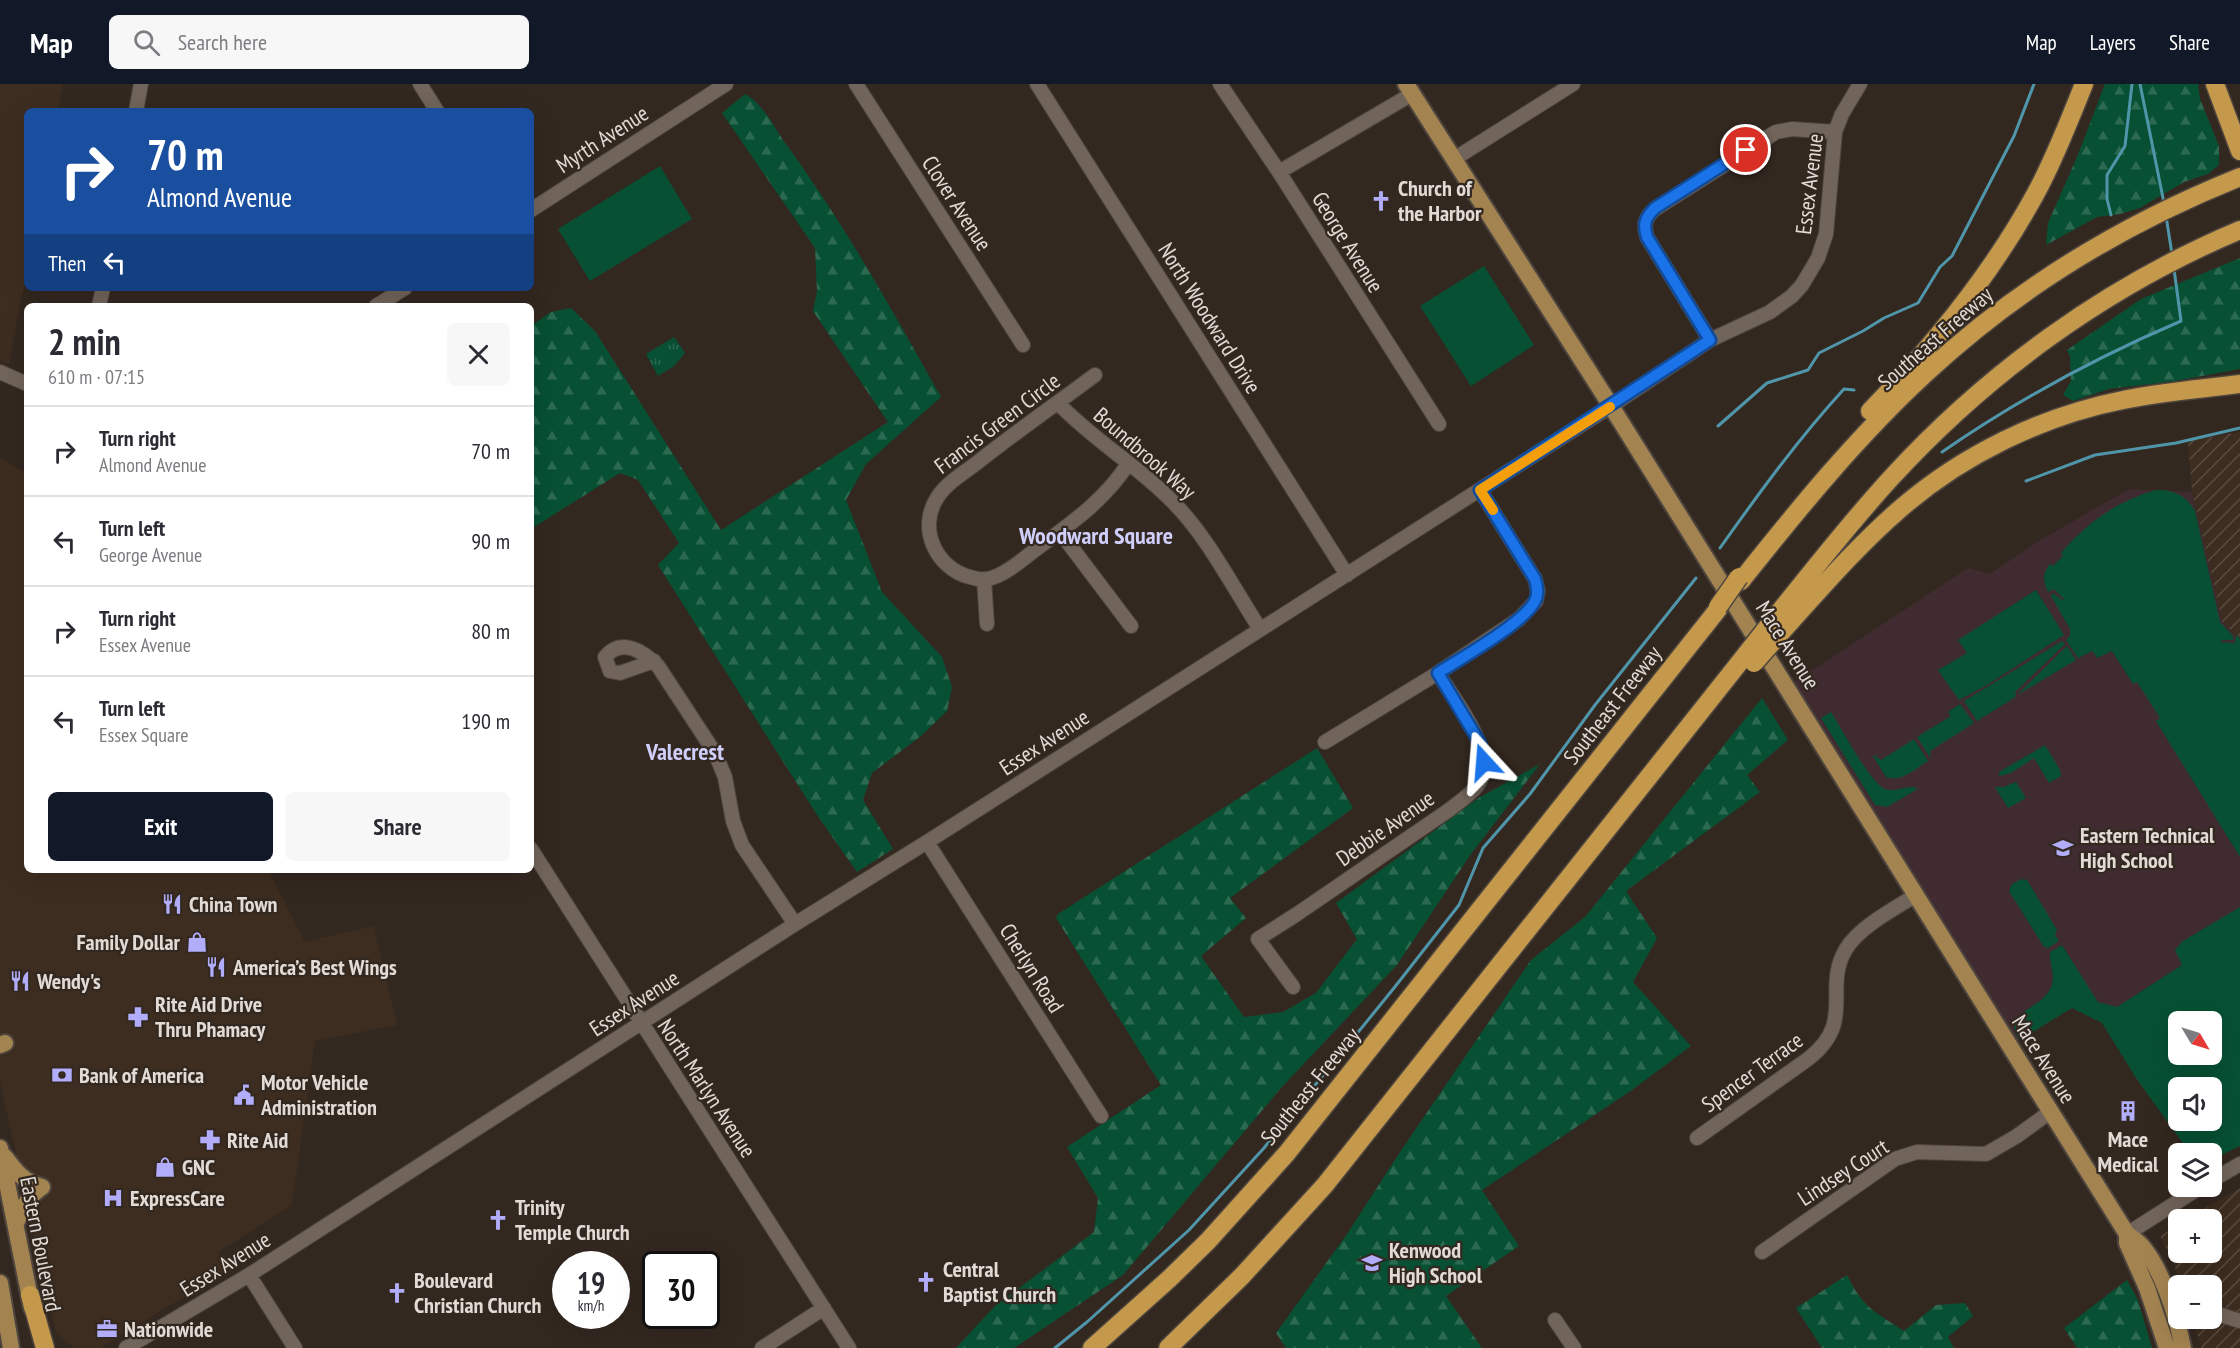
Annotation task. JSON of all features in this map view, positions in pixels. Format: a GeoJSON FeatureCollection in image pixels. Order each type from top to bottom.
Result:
{"type":"FeatureCollection","features":[{"type":"Feature","properties":{"kind":"highway"},"geometry":{"type":"LineString","coordinates":[[1740,579],[1783,514],[1812,477],[1924,353],[1993,264],[2044,176],[2085,84]]}},
{"type":"Feature","properties":{"kind":"highway"},"geometry":{"type":"LineString","coordinates":[[2215,84],[2239,149]]}},
{"type":"Feature","properties":{"kind":"highway","name":"Southeast Freeway"},"geometry":{"type":"LineString","coordinates":[[1092,1348],[1208,1241],[1287,1153],[1704,628],[1740,579],[1855,444],[1926,373],[1964,340],[2038,285],[2130,228],[2200,193],[2240,177]]}},
{"type":"Feature","properties":{"kind":"highway"},"geometry":{"type":"LineString","coordinates":[[1168,1348],[1242,1276],[1325,1185],[1664,759],[1773,631],[1857,516],[1892,477],[1940,428],[1998,376],[2075,318],[2138,280],[2208,243],[2240,230]]}},
{"type":"Feature","properties":{"kind":"highway"},"geometry":{"type":"LineString","coordinates":[[1773,631],[1880,527],[1924,490],[1996,444],[2061,417],[2122,400],[2240,384]]}},
{"type":"Feature","properties":{"kind":"highway"},"geometry":{"type":"LineString","coordinates":[[30,1295],[45,1348]]}},
{"type":"Feature","properties":{"kind":"main road","name":"Mace Avenue"},"geometry":{"type":"LineString","coordinates":[[1409,89],[1611,406],[2127,1234],[2142,1245],[2160,1277],[2173,1309],[2183,1348]]}},
{"type":"Feature","properties":{"kind":"main road"},"geometry":{"type":"LineString","coordinates":[[0,1150],[19,1176],[30,1184],[42,1187],[34,1192],[25,1203],[16,1223]]}},
{"type":"Feature","properties":{"kind":"main road","name":"Eastern Boulevard"},"geometry":{"type":"LineString","coordinates":[[0,1150],[30,1295],[37,1348]]}},
{"type":"Feature","properties":{"kind":"main road","name":"Mace Avenue"},"geometry":{"type":"LineString","coordinates":[[2127,1234],[2127,1244],[2148,1288],[2167,1348]]}},
{"type":"Feature","properties":{"kind":"main road"},"geometry":{"type":"LineString","coordinates":[[0,1283],[11,1348]]}},
{"type":"Feature","properties":{"kind":"street"},"geometry":{"type":"LineString","coordinates":[[137,108],[141,84]]}},
{"type":"Feature","properties":{"kind":"street"},"geometry":{"type":"LineString","coordinates":[[420,84],[435,108]]}},
{"type":"Feature","properties":{"kind":"street","name":"Myrth Avenue"},"geometry":{"type":"LineString","coordinates":[[534,208],[726,84]]}},
{"type":"Feature","properties":{"kind":"street","name":"Clover Avenue"},"geometry":{"type":"LineString","coordinates":[[856,84],[1023,345]]}},
{"type":"Feature","properties":{"kind":"street","name":"North Woodward Drive"},"geometry":{"type":"LineString","coordinates":[[1037,84],[1347,575]]}},
{"type":"Feature","properties":{"kind":"street","name":"George Avenue"},"geometry":{"type":"LineString","coordinates":[[1220,84],[1279,172],[1439,424]]}},
{"type":"Feature","properties":{"kind":"street"},"geometry":{"type":"LineString","coordinates":[[1454,159],[1573,84]]}},
{"type":"Feature","properties":{"kind":"street","name":"Essex Avenue"},"geometry":{"type":"LineString","coordinates":[[126,1348],[249,1275],[795,924],[1480,490],[1710,340],[1753,322],[1782,305],[1811,273],[1823,246],[1835,132],[1842,114],[1860,84]]}},
{"type":"Feature","properties":{"kind":"street"},"geometry":{"type":"LineString","coordinates":[[1279,172],[1409,89]]}},
{"type":"Feature","properties":{"kind":"street"},"geometry":{"type":"LineString","coordinates":[[1710,340],[1647,237],[1644,226],[1646,218],[1655,208],[1776,132],[1804,129],[1835,132]]}},
{"type":"Feature","properties":{"kind":"street"},"geometry":{"type":"LineString","coordinates":[[381,303],[400,291]]}},
{"type":"Feature","properties":{"kind":"street"},"geometry":{"type":"LineString","coordinates":[[0,372],[24,383]]}},
{"type":"Feature","properties":{"kind":"street","name":"Francis Green Circle"},"geometry":{"type":"LineString","coordinates":[[984,579],[960,574],[948,567],[937,555],[930,534],[930,513],[933,506],[938,497],[954,481],[1095,375]]}},
{"type":"Feature","properties":{"kind":"street","name":"Boundbrook Way"},"geometry":{"type":"LineString","coordinates":[[1058,403],[1087,432],[1159,488],[1190,520],[1260,629]]}},
{"type":"Feature","properties":{"kind":"street"},"geometry":{"type":"LineString","coordinates":[[987,624],[984,579],[1002,572],[1060,532],[1099,500],[1128,464]]}},
{"type":"Feature","properties":{"kind":"street"},"geometry":{"type":"LineString","coordinates":[[1325,742],[1438,673],[1519,619],[1536,601],[1538,591],[1535,579],[1480,490]]}},
{"type":"Feature","properties":{"kind":"street"},"geometry":{"type":"LineString","coordinates":[[1060,532],[1131,626]]}},
{"type":"Feature","properties":{"kind":"street"},"geometry":{"type":"LineString","coordinates":[[654,661],[715,753],[725,777],[734,821],[742,845],[795,924]]}},
{"type":"Feature","properties":{"kind":"street","name":"Debbie Avenue"},"geometry":{"type":"LineString","coordinates":[[1293,987],[1258,939],[1449,810],[1469,794],[1480,780],[1484,762],[1480,743],[1438,673]]}},
{"type":"Feature","properties":{"kind":"street","name":"Cherlyn Road"},"geometry":{"type":"LineString","coordinates":[[927,842],[1101,1116]]}},
{"type":"Feature","properties":{"kind":"street","name":"North Marlyn Avenue"},"geometry":{"type":"LineString","coordinates":[[534,854],[849,1348]]}},
{"type":"Feature","properties":{"kind":"street","name":"Spencer Terrace"},"geometry":{"type":"LineString","coordinates":[[1697,1138],[1823,1046],[1835,1023],[1840,964],[1847,947],[1858,935],[1916,895]]}},
{"type":"Feature","properties":{"kind":"street","name":"Lindsey Court"},"geometry":{"type":"LineString","coordinates":[[1762,1251],[1895,1159],[1917,1152],[1986,1154],[2017,1136],[2050,1112]]}},
{"type":"Feature","properties":{"kind":"street"},"geometry":{"type":"LineString","coordinates":[[2222,1175],[2240,1164]]}},
{"type":"Feature","properties":{"kind":"street"},"geometry":{"type":"LineString","coordinates":[[2127,1234],[2185,1197]]}},
{"type":"Feature","properties":{"kind":"street"},"geometry":{"type":"LineString","coordinates":[[249,1275],[296,1348]]}},
{"type":"Feature","properties":{"kind":"street"},"geometry":{"type":"LineString","coordinates":[[762,1348],[824,1308]]}},
{"type":"Feature","properties":{"kind":"street"},"geometry":{"type":"LineString","coordinates":[[2222,1315],[2240,1321]]}},
{"type":"Feature","properties":{"kind":"street"},"geometry":{"type":"LineString","coordinates":[[1555,1320],[1574,1348]]}},
{"type":"Feature","properties":{"kind":"shaded area"},"geometry":{"type":"Polygon","coordinates":[[[0,84],[63,84],[59,108],[24,108],[24,285],[9,364],[0,360],[0,84]]]}},
{"type":"Feature","properties":{"kind":"shaded area"},"geometry":{"type":"Polygon","coordinates":[[[2240,432],[2240,641],[2222,621],[2192,492],[2188,441],[2240,432]]]}},
{"type":"Feature","properties":{"kind":"shaded area"},"geometry":{"type":"Polygon","coordinates":[[[0,459],[24,471],[24,873],[270,873],[305,942],[374,926],[397,1025],[315,1041],[292,1205],[217,1253],[230,1269],[100,1348],[75,1348],[56,1333],[0,1082],[0,459]]]}},
{"type":"Feature","properties":{"kind":"shaded area","name":"Eastern Technical High School"},"geometry":{"type":"Polygon","coordinates":[[[2129,489],[2192,492],[2222,621],[2240,641],[2240,1146],[2222,1155],[2222,1143],[2183,1143],[2174,1131],[2222,1131],[2222,1077],[2168,1077],[2168,1122],[2136,1078],[2102,1023],[2072,1008],[2010,1046],[1787,687],[1968,568],[1990,574],[2037,542],[2129,489]]]}},
{"type":"Feature","properties":{"kind":"shaded area"},"geometry":{"type":"Polygon","coordinates":[[[2240,1188],[2240,1348],[2201,1348],[2196,1329],[2222,1329],[2222,1275],[2178,1275],[2173,1263],[2222,1263],[2222,1209],[2204,1209],[2240,1188]]]}},
{"type":"Feature","properties":{"kind":"shaded area"},"geometry":{"type":"Polygon","coordinates":[[[2168,1231],[2168,1253],[2160,1236],[2168,1231]]]}},
{"type":"Feature","properties":{"kind":"green space"},"geometry":{"type":"Polygon","coordinates":[[[2105,84],[2198,84],[2200,99],[2219,146],[2219,165],[2208,174],[2184,182],[2140,208],[2097,217],[2046,245],[2048,223],[2105,84]]]}},
{"type":"Feature","properties":{"kind":"green space"},"geometry":{"type":"Polygon","coordinates":[[[745,94],[766,114],[847,234],[941,397],[866,464],[846,500],[882,592],[942,657],[952,687],[947,711],[921,736],[872,773],[863,800],[893,849],[857,872],[817,815],[658,565],[679,543],[638,480],[620,473],[534,527],[534,324],[551,312],[571,308],[595,331],[721,530],[888,422],[813,311],[817,291],[815,248],[722,113],[745,94]]]}},
{"type":"Feature","properties":{"kind":"green space"},"geometry":{"type":"Polygon","coordinates":[[[660,166],[692,219],[590,281],[558,229],[660,166]]]}},
{"type":"Feature","properties":{"kind":"green space"},"geometry":{"type":"Polygon","coordinates":[[[2240,258],[2240,369],[2175,381],[2109,389],[2073,401],[2063,395],[2071,381],[2070,356],[2067,350],[2141,299],[2240,258]]]}},
{"type":"Feature","properties":{"kind":"green space"},"geometry":{"type":"Polygon","coordinates":[[[1484,266],[1534,345],[1471,386],[1420,306],[1484,266]]]}},
{"type":"Feature","properties":{"kind":"green space"},"geometry":{"type":"Polygon","coordinates":[[[674,337],[685,353],[674,366],[658,376],[646,354],[674,337]]]}},
{"type":"Feature","properties":{"kind":"green space"},"geometry":{"type":"Polygon","coordinates":[[[2156,490],[2179,494],[2195,511],[2220,622],[2233,636],[2233,640],[2222,640],[2221,642],[2235,643],[2236,635],[2240,638],[2240,857],[2156,721],[2160,718],[2137,682],[2133,684],[2112,651],[2097,658],[2092,651],[2078,658],[2066,640],[2070,635],[2070,629],[2051,596],[2053,593],[2062,600],[2064,599],[2054,589],[2048,592],[2045,585],[2047,567],[2050,564],[2053,566],[2063,556],[2061,553],[2081,532],[2115,507],[2156,490]]]}},
{"type":"Feature","properties":{"kind":"green space"},"geometry":{"type":"Polygon","coordinates":[[[2036,590],[2064,635],[1987,685],[1959,700],[1938,670],[1967,653],[1958,640],[2036,590]]]}},
{"type":"Feature","properties":{"kind":"green space"},"geometry":{"type":"Polygon","coordinates":[[[2062,641],[2065,644],[2015,692],[2014,698],[1977,721],[1964,701],[2062,641]]]}},
{"type":"Feature","properties":{"kind":"green space"},"geometry":{"type":"Polygon","coordinates":[[[2067,646],[2076,660],[2019,694],[2019,693],[2067,646]]]}},
{"type":"Feature","properties":{"kind":"green space"},"geometry":{"type":"Polygon","coordinates":[[[1762,698],[1788,740],[1747,775],[1760,792],[1626,891],[1657,938],[1633,982],[1691,1046],[1632,1090],[1482,1190],[1519,1246],[1446,1296],[1482,1348],[1286,1348],[1276,1333],[1347,1234],[1531,960],[1585,917],[1762,698]]]}},
{"type":"Feature","properties":{"kind":"green space"},"geometry":{"type":"Polygon","coordinates":[[[1960,704],[1974,723],[1930,751],[1931,759],[1917,737],[1951,716],[1948,712],[1960,704]]]}},
{"type":"Feature","properties":{"kind":"green space"},"geometry":{"type":"Polygon","coordinates":[[[1831,712],[1864,766],[1879,785],[1889,790],[1913,787],[1917,788],[1916,790],[1887,807],[1875,805],[1821,718],[1831,712]]]}},
{"type":"Feature","properties":{"kind":"green space"},"geometry":{"type":"Polygon","coordinates":[[[1914,739],[1928,761],[1902,777],[1886,777],[1873,756],[1881,760],[1914,739]]]}},
{"type":"Feature","properties":{"kind":"green space"},"geometry":{"type":"Polygon","coordinates":[[[2045,745],[2060,770],[2061,776],[2049,783],[2034,758],[2011,773],[1999,776],[1999,772],[2045,745]]]}},
{"type":"Feature","properties":{"kind":"green space"},"geometry":{"type":"Polygon","coordinates":[[[1317,748],[1353,808],[1230,898],[1246,918],[1201,956],[1244,1017],[1283,1012],[1316,993],[1357,939],[1336,903],[1480,797],[1540,764],[1471,854],[1397,965],[1281,1088],[1123,1275],[1014,1348],[956,1348],[995,1306],[1094,1232],[1098,1198],[1067,1147],[1161,1085],[1056,918],[1058,914],[1317,748]]]}},
{"type":"Feature","properties":{"kind":"green space"},"geometry":{"type":"Polygon","coordinates":[[[2016,782],[2026,798],[2008,808],[1995,787],[2004,787],[2016,782]]]}},
{"type":"Feature","properties":{"kind":"green space"},"geometry":{"type":"Polygon","coordinates":[[[2022,879],[2027,880],[2057,930],[2055,935],[2059,941],[2048,948],[2044,947],[2009,891],[2012,884],[2022,879]]]}},
{"type":"Feature","properties":{"kind":"green space"},"geometry":{"type":"Polygon","coordinates":[[[2240,907],[2240,1146],[2222,1155],[2222,1143],[2183,1143],[2174,1131],[2222,1131],[2222,1077],[2168,1077],[2168,1122],[2136,1078],[2102,1023],[2072,1008],[2020,1040],[2015,1031],[2014,1024],[2023,1012],[2038,1002],[2050,989],[2053,975],[2050,952],[2062,945],[2098,1002],[2117,1007],[2182,965],[2175,950],[2183,941],[2240,907]]]}},
{"type":"Feature","properties":{"kind":"green space"},"geometry":{"type":"Polygon","coordinates":[[[1847,1275],[1864,1302],[1904,1331],[1936,1305],[1965,1303],[1973,1316],[1948,1337],[1954,1348],[1822,1348],[1796,1308],[1847,1275]]]}},
{"type":"Feature","properties":{"kind":"green space"},"geometry":{"type":"Polygon","coordinates":[[[2127,1280],[2138,1300],[2152,1348],[2077,1348],[2064,1328],[2127,1280]]]}},
{"type":"Feature","properties":{"kind":"waterway"},"geometry":{"type":"LineString","coordinates":[[1718,426],[1767,383],[1808,370],[1819,353],[1884,318],[1918,303],[1940,267],[1952,256],[2014,136],[2034,84]]}},
{"type":"Feature","properties":{"kind":"waterway"},"geometry":{"type":"LineString","coordinates":[[2111,215],[2107,199],[2107,175],[2125,146],[2132,84]]}},
{"type":"Feature","properties":{"kind":"waterway"},"geometry":{"type":"LineString","coordinates":[[2140,84],[2164,203]]}},
{"type":"Feature","properties":{"kind":"waterway"},"geometry":{"type":"LineString","coordinates":[[2166,216],[2172,254]]}},
{"type":"Feature","properties":{"kind":"waterway"},"geometry":{"type":"LineString","coordinates":[[1942,452],[2058,380],[2181,321],[2174,269]]}},
{"type":"Feature","properties":{"kind":"waterway"},"geometry":{"type":"LineString","coordinates":[[1720,548],[1780,466],[1827,408],[1844,389],[1854,390]]}},
{"type":"Feature","properties":{"kind":"waterway"},"geometry":{"type":"LineString","coordinates":[[2026,481],[2095,455],[2176,443],[2240,428]]}},
{"type":"Feature","properties":{"kind":"waterway"},"geometry":{"type":"LineString","coordinates":[[1055,1348],[1189,1230],[1264,1148],[1459,905],[1483,848],[1530,794],[1595,705],[1696,578]]}},
{"type":"Feature","properties":{"kind":"slow traffic"},"geometry":{"type":"LineString","coordinates":[[1493,510],[1480,490],[1610,407]]}},
{"type":"Feature","properties":{"kind":"place","name":"Church of the Harbor"},"geometry":{"type":"Point","coordinates":[1381,201]}},
{"type":"Feature","properties":{"kind":"place","name":"Eastern Technical High School"},"geometry":{"type":"Point","coordinates":[2063,848]}},
{"type":"Feature","properties":{"kind":"place","name":"China Town"},"geometry":{"type":"Point","coordinates":[172,904]}},
{"type":"Feature","properties":{"kind":"place","name":"Family Dollar"},"geometry":{"type":"Point","coordinates":[197,942]}},
{"type":"Feature","properties":{"kind":"place","name":"America’s Best Wings"},"geometry":{"type":"Point","coordinates":[216,967]}},
{"type":"Feature","properties":{"kind":"place","name":"Wendy's"},"geometry":{"type":"Point","coordinates":[20,981]}},
{"type":"Feature","properties":{"kind":"place","name":"Rite Aid Drive Thru Phamacy"},"geometry":{"type":"Point","coordinates":[138,1017]}},
{"type":"Feature","properties":{"kind":"place","name":"Bank of America"},"geometry":{"type":"Point","coordinates":[62,1075]}},
{"type":"Feature","properties":{"kind":"place","name":"Motor Vehicle Administration"},"geometry":{"type":"Point","coordinates":[244,1095]}},
{"type":"Feature","properties":{"kind":"place","name":"Mace Medical"},"geometry":{"type":"Point","coordinates":[2128,1111]}},
{"type":"Feature","properties":{"kind":"place","name":"Rite Aid"},"geometry":{"type":"Point","coordinates":[210,1140]}},
{"type":"Feature","properties":{"kind":"place","name":"GNC"},"geometry":{"type":"Point","coordinates":[165,1167]}},
{"type":"Feature","properties":{"kind":"place","name":"ExpressCare"},"geometry":{"type":"Point","coordinates":[113,1198]}},
{"type":"Feature","properties":{"kind":"place","name":"Trinity Temple Church"},"geometry":{"type":"Point","coordinates":[498,1220]}},
{"type":"Feature","properties":{"kind":"place","name":"Kenwood High School"},"geometry":{"type":"Point","coordinates":[1372,1263]}},
{"type":"Feature","properties":{"kind":"place","name":"Central Baptist Church"},"geometry":{"type":"Point","coordinates":[926,1282]}},
{"type":"Feature","properties":{"kind":"place","name":"Boulevard Christian Church"},"geometry":{"type":"Point","coordinates":[397,1293]}},
{"type":"Feature","properties":{"kind":"place","name":"Nationwide"},"geometry":{"type":"Point","coordinates":[107,1329]}},
{"type":"Feature","properties":{"kind":"district","name":"Woodward Square"},"geometry":{"type":"Point","coordinates":[1096,535]}},
{"type":"Feature","properties":{"kind":"district","name":"Valecrest"},"geometry":{"type":"Point","coordinates":[685,751]}},
{"type":"Feature","properties":{"kind":"route"},"geometry":{"type":"LineString","coordinates":[[1484,762],[1480,743],[1438,673],[1519,619],[1536,601],[1538,591],[1535,579],[1480,490],[1710,340],[1647,237],[1644,226],[1646,218],[1655,208],[1746,150]]}}]}
